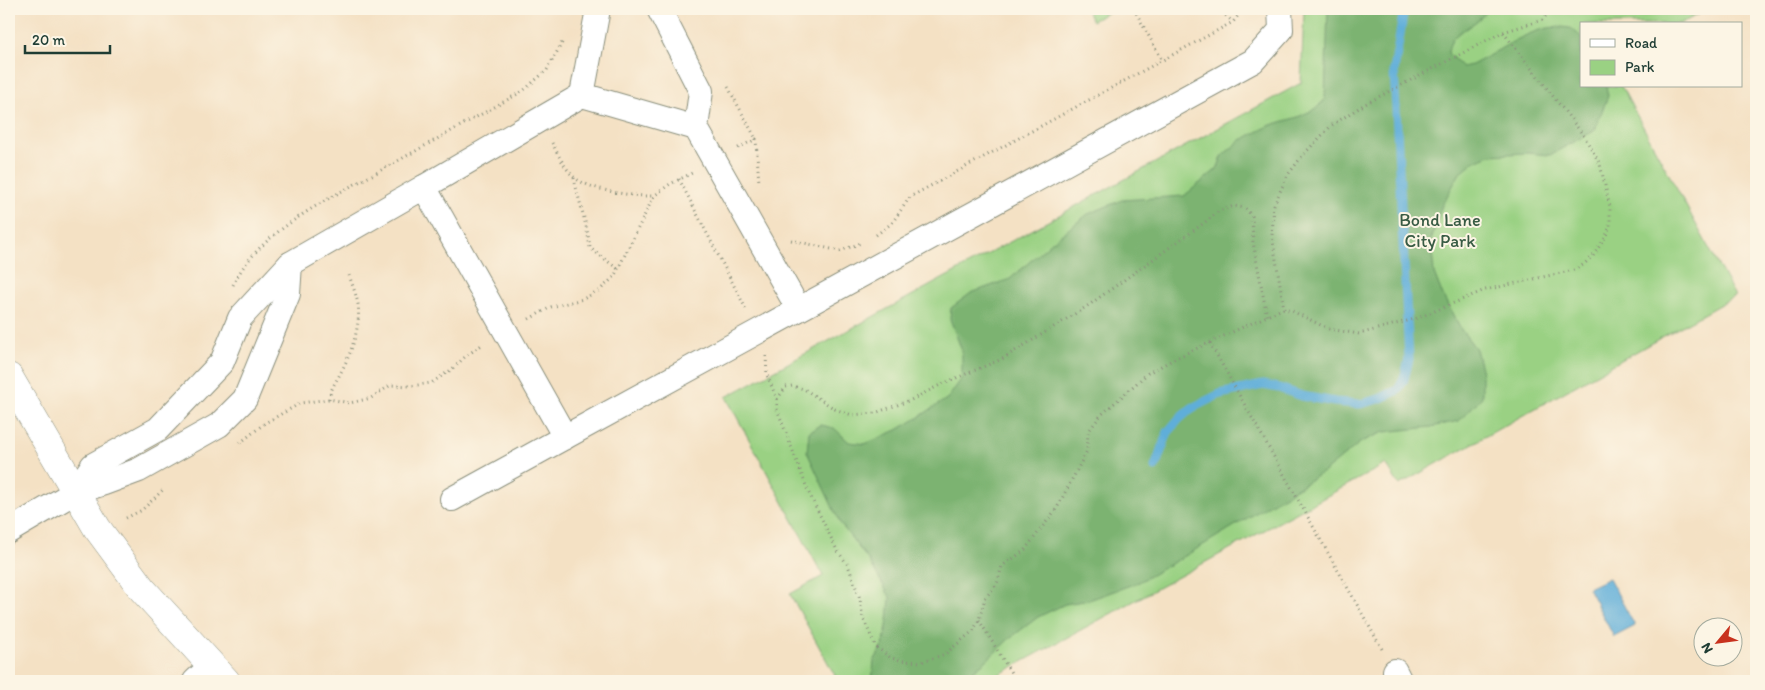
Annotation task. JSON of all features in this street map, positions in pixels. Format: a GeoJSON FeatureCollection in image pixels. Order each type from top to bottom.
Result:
{"type":"FeatureCollection","features":[{"type":"Feature","properties":{"kind":"street"},"geometry":{"type":"LineString","coordinates":[[582,95],[598,9]]}},
{"type":"Feature","properties":{"kind":"street"},"geometry":{"type":"LineString","coordinates":[[659,9],[701,91],[696,128],[798,308]]}},
{"type":"Feature","properties":{"kind":"street"},"geometry":{"type":"LineString","coordinates":[[452,499],[1254,60],[1281,30],[1280,9]]}},
{"type":"Feature","properties":{"kind":"street"},"geometry":{"type":"LineString","coordinates":[[76,492],[93,465],[158,429],[222,362],[240,318],[290,264],[582,95],[696,128]]}},
{"type":"Feature","properties":{"kind":"street"},"geometry":{"type":"LineString","coordinates":[[424,187],[565,437]]}},
{"type":"Feature","properties":{"kind":"street"},"geometry":{"type":"LineString","coordinates":[[9,531],[76,492],[139,470],[219,425],[245,399],[288,294],[290,264]]}},
{"type":"Feature","properties":{"kind":"street"},"geometry":{"type":"LineString","coordinates":[[9,377],[97,528],[210,676]]}},
{"type":"Feature","properties":{"kind":"path"},"geometry":{"type":"LineString","coordinates":[[1134,9],[1162,60]]}},
{"type":"Feature","properties":{"kind":"path"},"geometry":{"type":"LineString","coordinates":[[1218,9],[1233,22]]}},
{"type":"Feature","properties":{"kind":"path"},"geometry":{"type":"LineString","coordinates":[[869,240],[892,223],[910,197],[1233,22],[1241,12],[1240,9]]}},
{"type":"Feature","properties":{"kind":"path"},"geometry":{"type":"LineString","coordinates":[[1284,309],[1272,235],[1274,205],[1287,176],[1303,155],[1332,125],[1365,104],[1503,32],[1542,20],[1552,9]]}},
{"type":"Feature","properties":{"kind":"path"},"geometry":{"type":"LineString","coordinates":[[766,348],[766,375],[777,399],[777,409],[808,491],[837,550],[848,565],[860,600],[863,618],[876,647],[892,658],[904,661],[922,662],[936,658],[945,654],[973,630],[979,620],[985,598],[997,584],[1002,566],[1024,551],[1057,508],[1087,452],[1088,432],[1101,415],[1148,373],[1210,342],[1284,309],[1329,329],[1359,334],[1418,318],[1485,290],[1574,270],[1593,256],[1605,238],[1610,226],[1610,207],[1600,164],[1584,136],[1503,32]]}},
{"type":"Feature","properties":{"kind":"path"},"geometry":{"type":"LineString","coordinates":[[733,151],[756,139],[760,188]]}},
{"type":"Feature","properties":{"kind":"path"},"geometry":{"type":"LineString","coordinates":[[552,142],[561,160],[574,178],[587,226],[590,248],[618,269]]}},
{"type":"Feature","properties":{"kind":"path"},"geometry":{"type":"LineString","coordinates":[[523,321],[551,306],[583,299],[600,290],[614,277],[654,196],[679,179],[698,170]]}},
{"type":"Feature","properties":{"kind":"path"},"geometry":{"type":"LineString","coordinates":[[574,178],[617,193],[641,197],[654,196]]}},
{"type":"Feature","properties":{"kind":"path"},"geometry":{"type":"LineString","coordinates":[[679,179],[747,309]]}},
{"type":"Feature","properties":{"kind":"path"},"geometry":{"type":"LineString","coordinates":[[777,399],[786,387],[792,386],[804,389],[836,409],[852,415],[875,413],[911,400],[942,384],[1002,358],[1086,307],[1204,224],[1219,211],[1234,206],[1245,208],[1252,216],[1253,242],[1267,316]]}},
{"type":"Feature","properties":{"kind":"path"},"geometry":{"type":"LineString","coordinates":[[788,239],[840,251],[862,242]]}},
{"type":"Feature","properties":{"kind":"path"},"geometry":{"type":"LineString","coordinates":[[349,275],[358,306],[356,332],[348,359],[332,386],[329,399],[350,402],[371,398],[391,385],[411,386],[431,383],[486,343]]}},
{"type":"Feature","properties":{"kind":"path"},"geometry":{"type":"LineString","coordinates":[[1210,342],[1398,676]]}},
{"type":"Feature","properties":{"kind":"path"},"geometry":{"type":"LineString","coordinates":[[979,620],[1016,681]]}},
{"type":"Feature","properties":{"kind":"green space"},"geometry":{"type":"Polygon","coordinates":[[[1086,9],[1114,9],[1092,21],[1086,9]]]}},
{"type":"Feature","properties":{"kind":"green space","name":"Bond Lane City Park"},"geometry":{"type":"Polygon","coordinates":[[[1304,9],[1708,9],[1684,22],[1580,22],[1580,88],[1622,88],[1735,296],[1399,485],[1386,464],[987,681],[838,681],[790,594],[823,576],[726,397],[1301,83],[1304,9]]]}},
{"type":"Feature","properties":{"kind":"green space","name":"Bond Lane City Park"},"geometry":{"type":"Polygon","coordinates":[[[1328,9],[1489,9],[1451,41],[1448,53],[1462,67],[1472,65],[1519,39],[1544,29],[1569,28],[1580,36],[1580,88],[1606,88],[1608,96],[1594,131],[1550,155],[1526,153],[1490,155],[1473,162],[1460,173],[1442,205],[1431,240],[1434,273],[1443,296],[1460,328],[1476,349],[1482,373],[1482,397],[1459,421],[1431,427],[1384,432],[1361,442],[1325,471],[1139,582],[1089,600],[1065,604],[1038,617],[1009,639],[961,681],[872,681],[874,661],[883,646],[890,597],[869,561],[840,523],[807,452],[809,432],[821,425],[834,428],[849,442],[865,444],[897,430],[919,417],[948,398],[962,378],[962,351],[950,319],[951,308],[971,293],[1010,279],[1053,241],[1088,214],[1122,200],[1184,196],[1217,169],[1223,155],[1241,140],[1271,125],[1298,117],[1317,108],[1325,98],[1328,9]]]}},
{"type":"Feature","properties":{"kind":"water"},"geometry":{"type":"Polygon","coordinates":[[[1609,578],[1635,626],[1614,637],[1588,588],[1609,578]]]}},
{"type":"Feature","properties":{"kind":"waterway"},"geometry":{"type":"LineString","coordinates":[[1155,467],[1168,432],[1179,419],[1192,408],[1220,394],[1263,385],[1302,396],[1360,404],[1379,399],[1398,390],[1404,379],[1409,359],[1394,71],[1404,9]]}}]}
